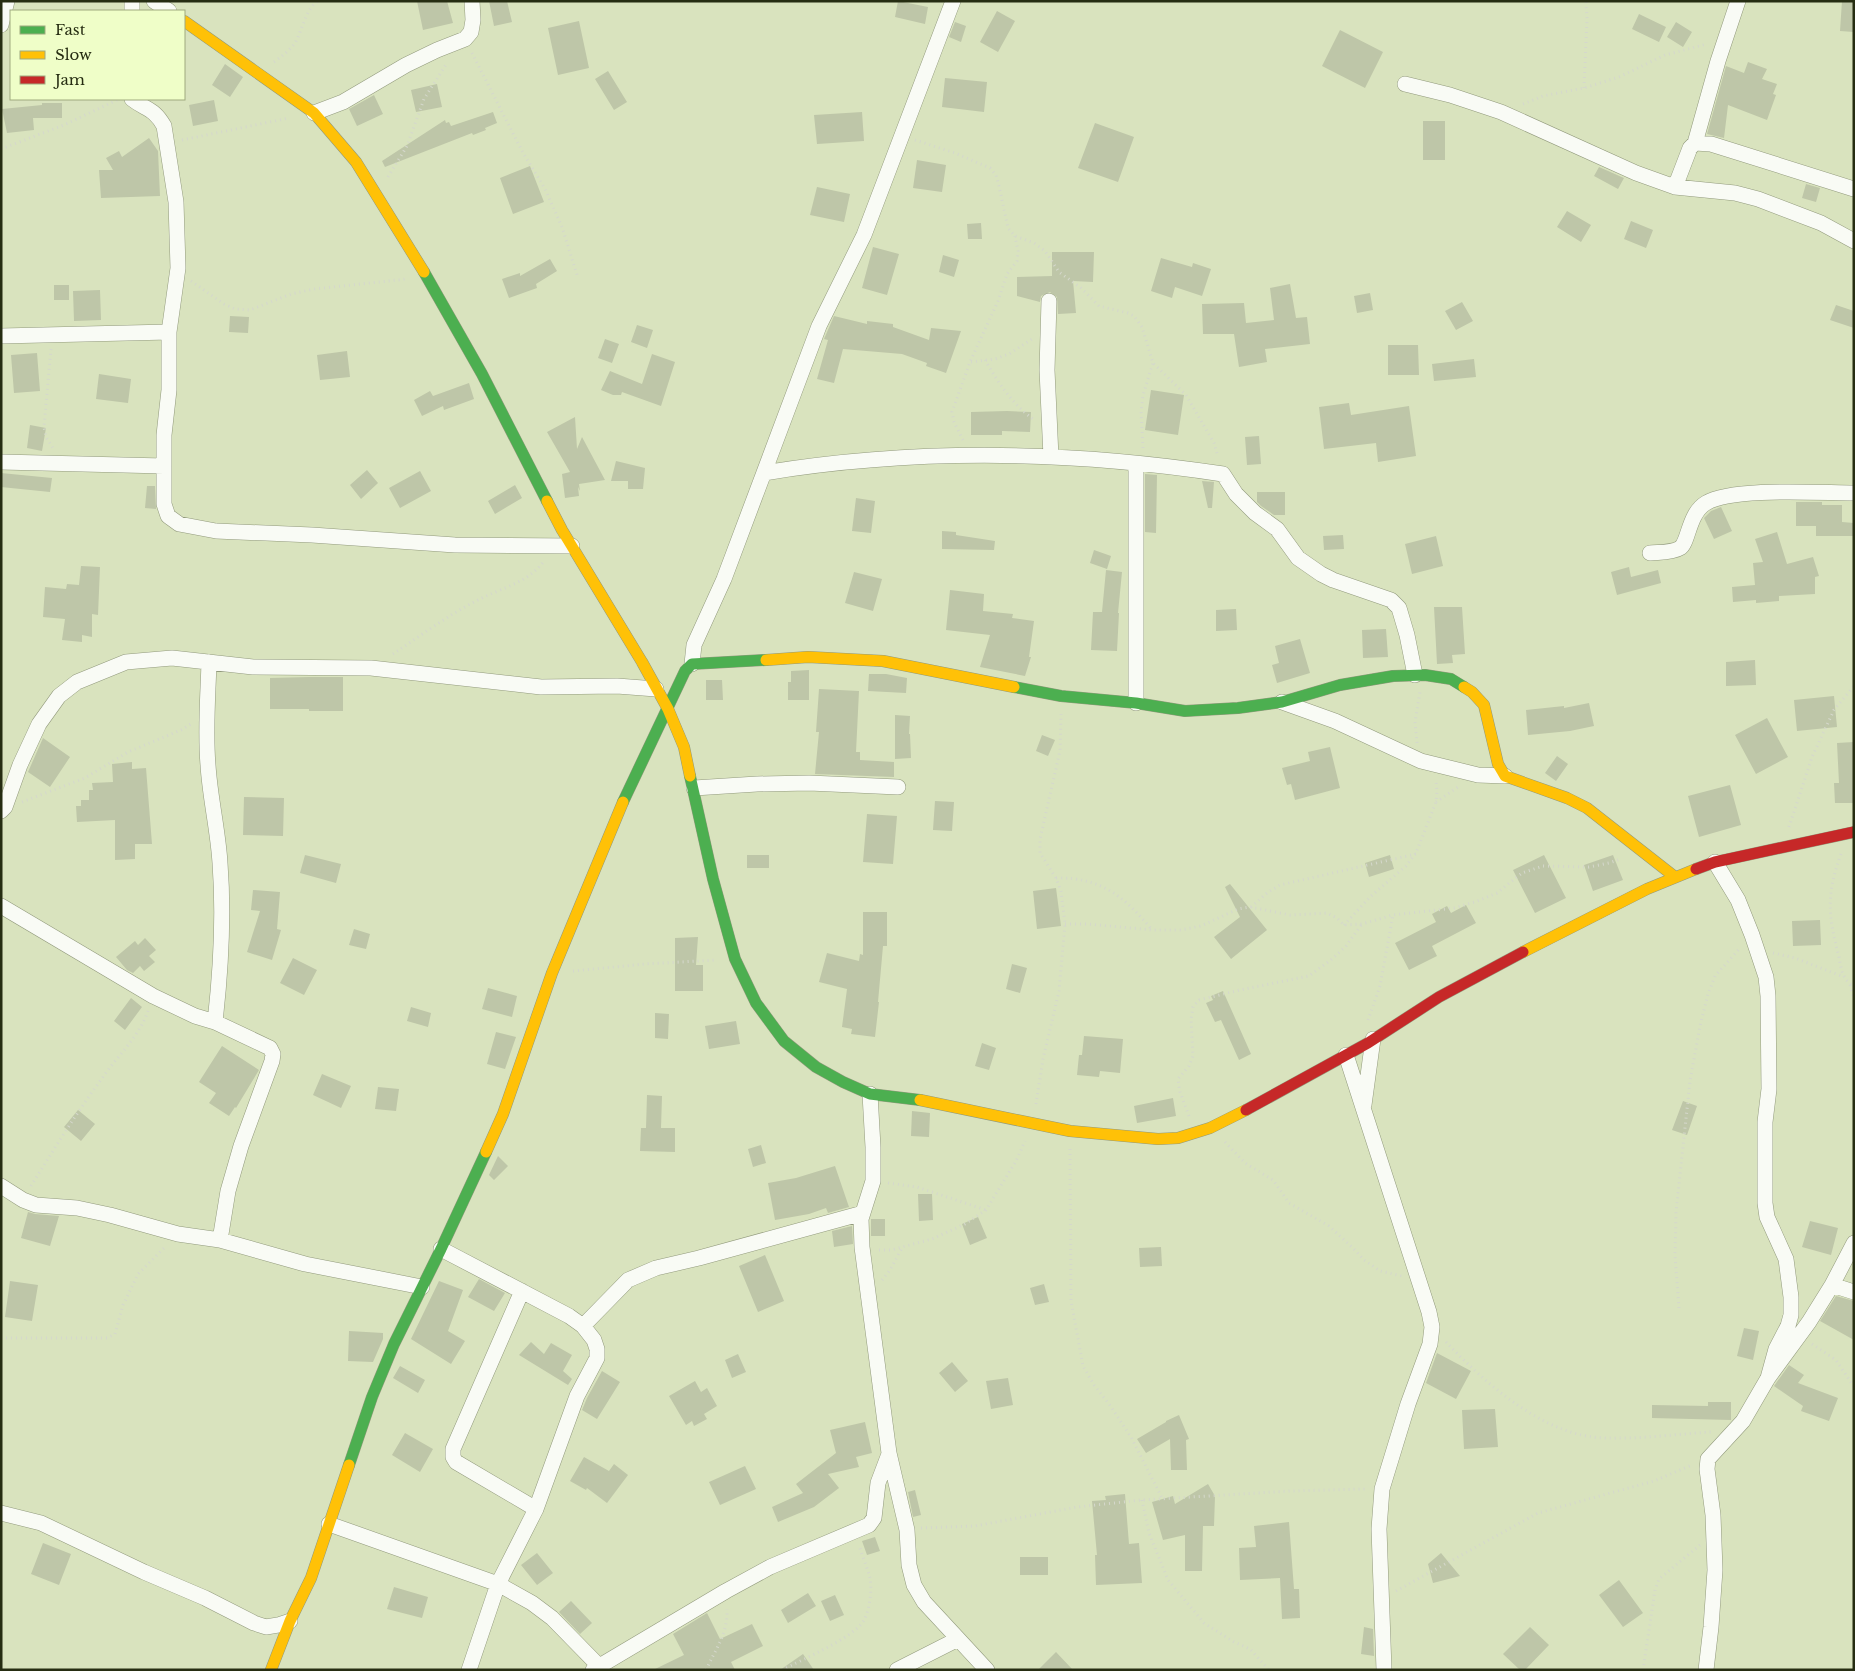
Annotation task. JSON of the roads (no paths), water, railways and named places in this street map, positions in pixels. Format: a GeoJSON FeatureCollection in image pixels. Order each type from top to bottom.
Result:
{"type":"FeatureCollection","features":[{"type":"Feature","properties":{"kind":"street"},"geometry":{"type":"LineString","coordinates":[[1,25],[7,1]]}},
{"type":"Feature","properties":{"kind":"street"},"geometry":{"type":"LineString","coordinates":[[154,1],[168,10]]}},
{"type":"Feature","properties":{"kind":"street"},"geometry":{"type":"LineString","coordinates":[[314,113],[343,102],[406,65],[461,41],[470,32],[473,20],[472,1]]}},
{"type":"Feature","properties":{"kind":"street"},"geometry":{"type":"LineString","coordinates":[[271,1670],[290,1621],[311,1578],[372,1397],[394,1344],[441,1250],[503,1114],[552,972],[629,787],[685,671],[692,664],[694,645],[724,579],[820,326],[864,235],[953,1]]}},
{"type":"Feature","properties":{"kind":"street"},"geometry":{"type":"LineString","coordinates":[[1674,186],[1690,148],[1695,143],[1738,1]]}},
{"type":"Feature","properties":{"kind":"street"},"geometry":{"type":"LineString","coordinates":[[185,22],[314,113],[356,162],[379,197],[428,278],[482,374],[562,530],[642,662],[668,709],[684,747],[713,879],[735,960],[756,1003],[784,1040],[816,1067],[843,1082],[870,1094],[933,1101],[1070,1131],[1158,1139],[1178,1138],[1210,1128],[1232,1118],[1346,1055],[1439,997],[1494,966],[1647,889],[1716,862],[1852,832]]}},
{"type":"Feature","properties":{"kind":"street"},"geometry":{"type":"LineString","coordinates":[[1404,84],[1450,95],[1501,112],[1636,173],[1674,186],[1736,193],[1758,199],[1821,223],[1854,241]]}},
{"type":"Feature","properties":{"kind":"street"},"geometry":{"type":"LineString","coordinates":[[134,100],[150,109],[164,126],[176,202],[178,268],[169,332],[169,390],[164,435],[164,504],[168,516],[179,524],[216,531],[312,535],[455,545],[572,546]]}},
{"type":"Feature","properties":{"kind":"street"},"geometry":{"type":"LineString","coordinates":[[1695,143],[1711,144],[1854,189]]}},
{"type":"Feature","properties":{"kind":"street"},"geometry":{"type":"LineString","coordinates":[[1049,301],[1047,370],[1051,457]]}},
{"type":"Feature","properties":{"kind":"street"},"geometry":{"type":"LineString","coordinates":[[1,336],[169,332]]}},
{"type":"Feature","properties":{"kind":"street"},"geometry":{"type":"LineString","coordinates":[[764,473],[820,464],[965,455],[1051,457],[1139,464],[1223,474],[1236,494],[1255,513],[1277,528],[1298,558],[1321,574],[1391,600],[1399,608],[1420,675]]}},
{"type":"Feature","properties":{"kind":"street"},"geometry":{"type":"LineString","coordinates":[[1,462],[164,466]]}},
{"type":"Feature","properties":{"kind":"street"},"geometry":{"type":"LineString","coordinates":[[1136,703],[1139,464]]}},
{"type":"Feature","properties":{"kind":"street"},"geometry":{"type":"LineString","coordinates":[[1650,553],[1680,548],[1684,544],[1688,527],[1697,511],[1706,503],[1724,497],[1746,494],[1854,493]]}},
{"type":"Feature","properties":{"kind":"street"},"geometry":{"type":"LineString","coordinates":[[692,664],[808,657],[883,661],[1061,696],[1136,703],[1185,711],[1238,708],[1282,702],[1340,685],[1393,676],[1420,675],[1451,679],[1472,692],[1484,705],[1495,756],[1505,776]]}},
{"type":"Feature","properties":{"kind":"street"},"geometry":{"type":"LineString","coordinates":[[3,809],[20,765],[39,724],[59,696],[77,682],[126,662],[172,658],[253,667],[371,668],[541,687],[617,686],[656,690]]}},
{"type":"Feature","properties":{"kind":"street"},"geometry":{"type":"LineString","coordinates":[[209,662],[207,714],[208,767],[220,863],[222,922],[221,968],[215,1022]]}},
{"type":"Feature","properties":{"kind":"street"},"geometry":{"type":"LineString","coordinates":[[1282,702],[1335,721],[1421,761],[1478,775],[1505,776],[1566,798],[1587,808],[1675,877]]}},
{"type":"Feature","properties":{"kind":"street"},"geometry":{"type":"LineString","coordinates":[[694,788],[809,783],[898,787]]}},
{"type":"Feature","properties":{"kind":"street"},"geometry":{"type":"LineString","coordinates":[[1716,862],[1738,900],[1752,935],[1766,977],[1768,996],[1769,1089],[1765,1122],[1764,1164],[1766,1218],[1786,1259],[1791,1297],[1791,1315],[1788,1326],[1776,1349],[1768,1378]]}},
{"type":"Feature","properties":{"kind":"street"},"geometry":{"type":"LineString","coordinates":[[1,906],[154,996],[270,1048],[273,1054],[241,1146],[228,1191],[220,1240]]}},
{"type":"Feature","properties":{"kind":"street"},"geometry":{"type":"LineString","coordinates":[[1364,1108],[1370,1041]]}},
{"type":"Feature","properties":{"kind":"street"},"geometry":{"type":"LineString","coordinates":[[1346,1055],[1429,1312],[1432,1327],[1430,1344],[1408,1404],[1382,1489],[1379,1529],[1384,1670]]}},
{"type":"Feature","properties":{"kind":"street"},"geometry":{"type":"LineString","coordinates":[[870,1094],[874,1148],[873,1182],[861,1219],[862,1247],[889,1452],[907,1530],[914,1585],[924,1602],[987,1670]]}},
{"type":"Feature","properties":{"kind":"street"},"geometry":{"type":"LineString","coordinates":[[1,1186],[23,1200],[36,1205],[76,1208],[178,1234],[220,1240],[305,1264],[422,1287]]}},
{"type":"Feature","properties":{"kind":"street"},"geometry":{"type":"LineString","coordinates":[[583,1326],[628,1280],[656,1268],[863,1213]]}},
{"type":"Feature","properties":{"kind":"street"},"geometry":{"type":"LineString","coordinates":[[1706,1670],[1715,1570],[1713,1515],[1707,1469],[1708,1459],[1743,1421],[1768,1378],[1798,1338],[1832,1285],[1854,1243]]}},
{"type":"Feature","properties":{"kind":"street"},"geometry":{"type":"LineString","coordinates":[[441,1250],[569,1316],[583,1326],[594,1340],[597,1348],[596,1358],[577,1396],[536,1509],[498,1584],[469,1670]]}},
{"type":"Feature","properties":{"kind":"street"},"geometry":{"type":"LineString","coordinates":[[1832,1285],[1854,1292]]}},
{"type":"Feature","properties":{"kind":"street"},"geometry":{"type":"LineString","coordinates":[[522,1291],[453,1449],[452,1457],[456,1462],[536,1509]]}},
{"type":"Feature","properties":{"kind":"street"},"geometry":{"type":"LineString","coordinates":[[329,1524],[498,1584],[532,1603],[552,1618],[596,1668],[770,1567],[855,1533],[872,1523],[878,1483],[889,1452]]}},
{"type":"Feature","properties":{"kind":"street"},"geometry":{"type":"LineString","coordinates":[[1,1513],[40,1523],[93,1549],[205,1598],[237,1616],[266,1627],[278,1626],[290,1621]]}},
{"type":"Feature","properties":{"kind":"street"},"geometry":{"type":"LineString","coordinates":[[266,1627],[280,1646]]}},
{"type":"Feature","properties":{"kind":"street"},"geometry":{"type":"LineString","coordinates":[[897,1670],[958,1638]]}}]}
